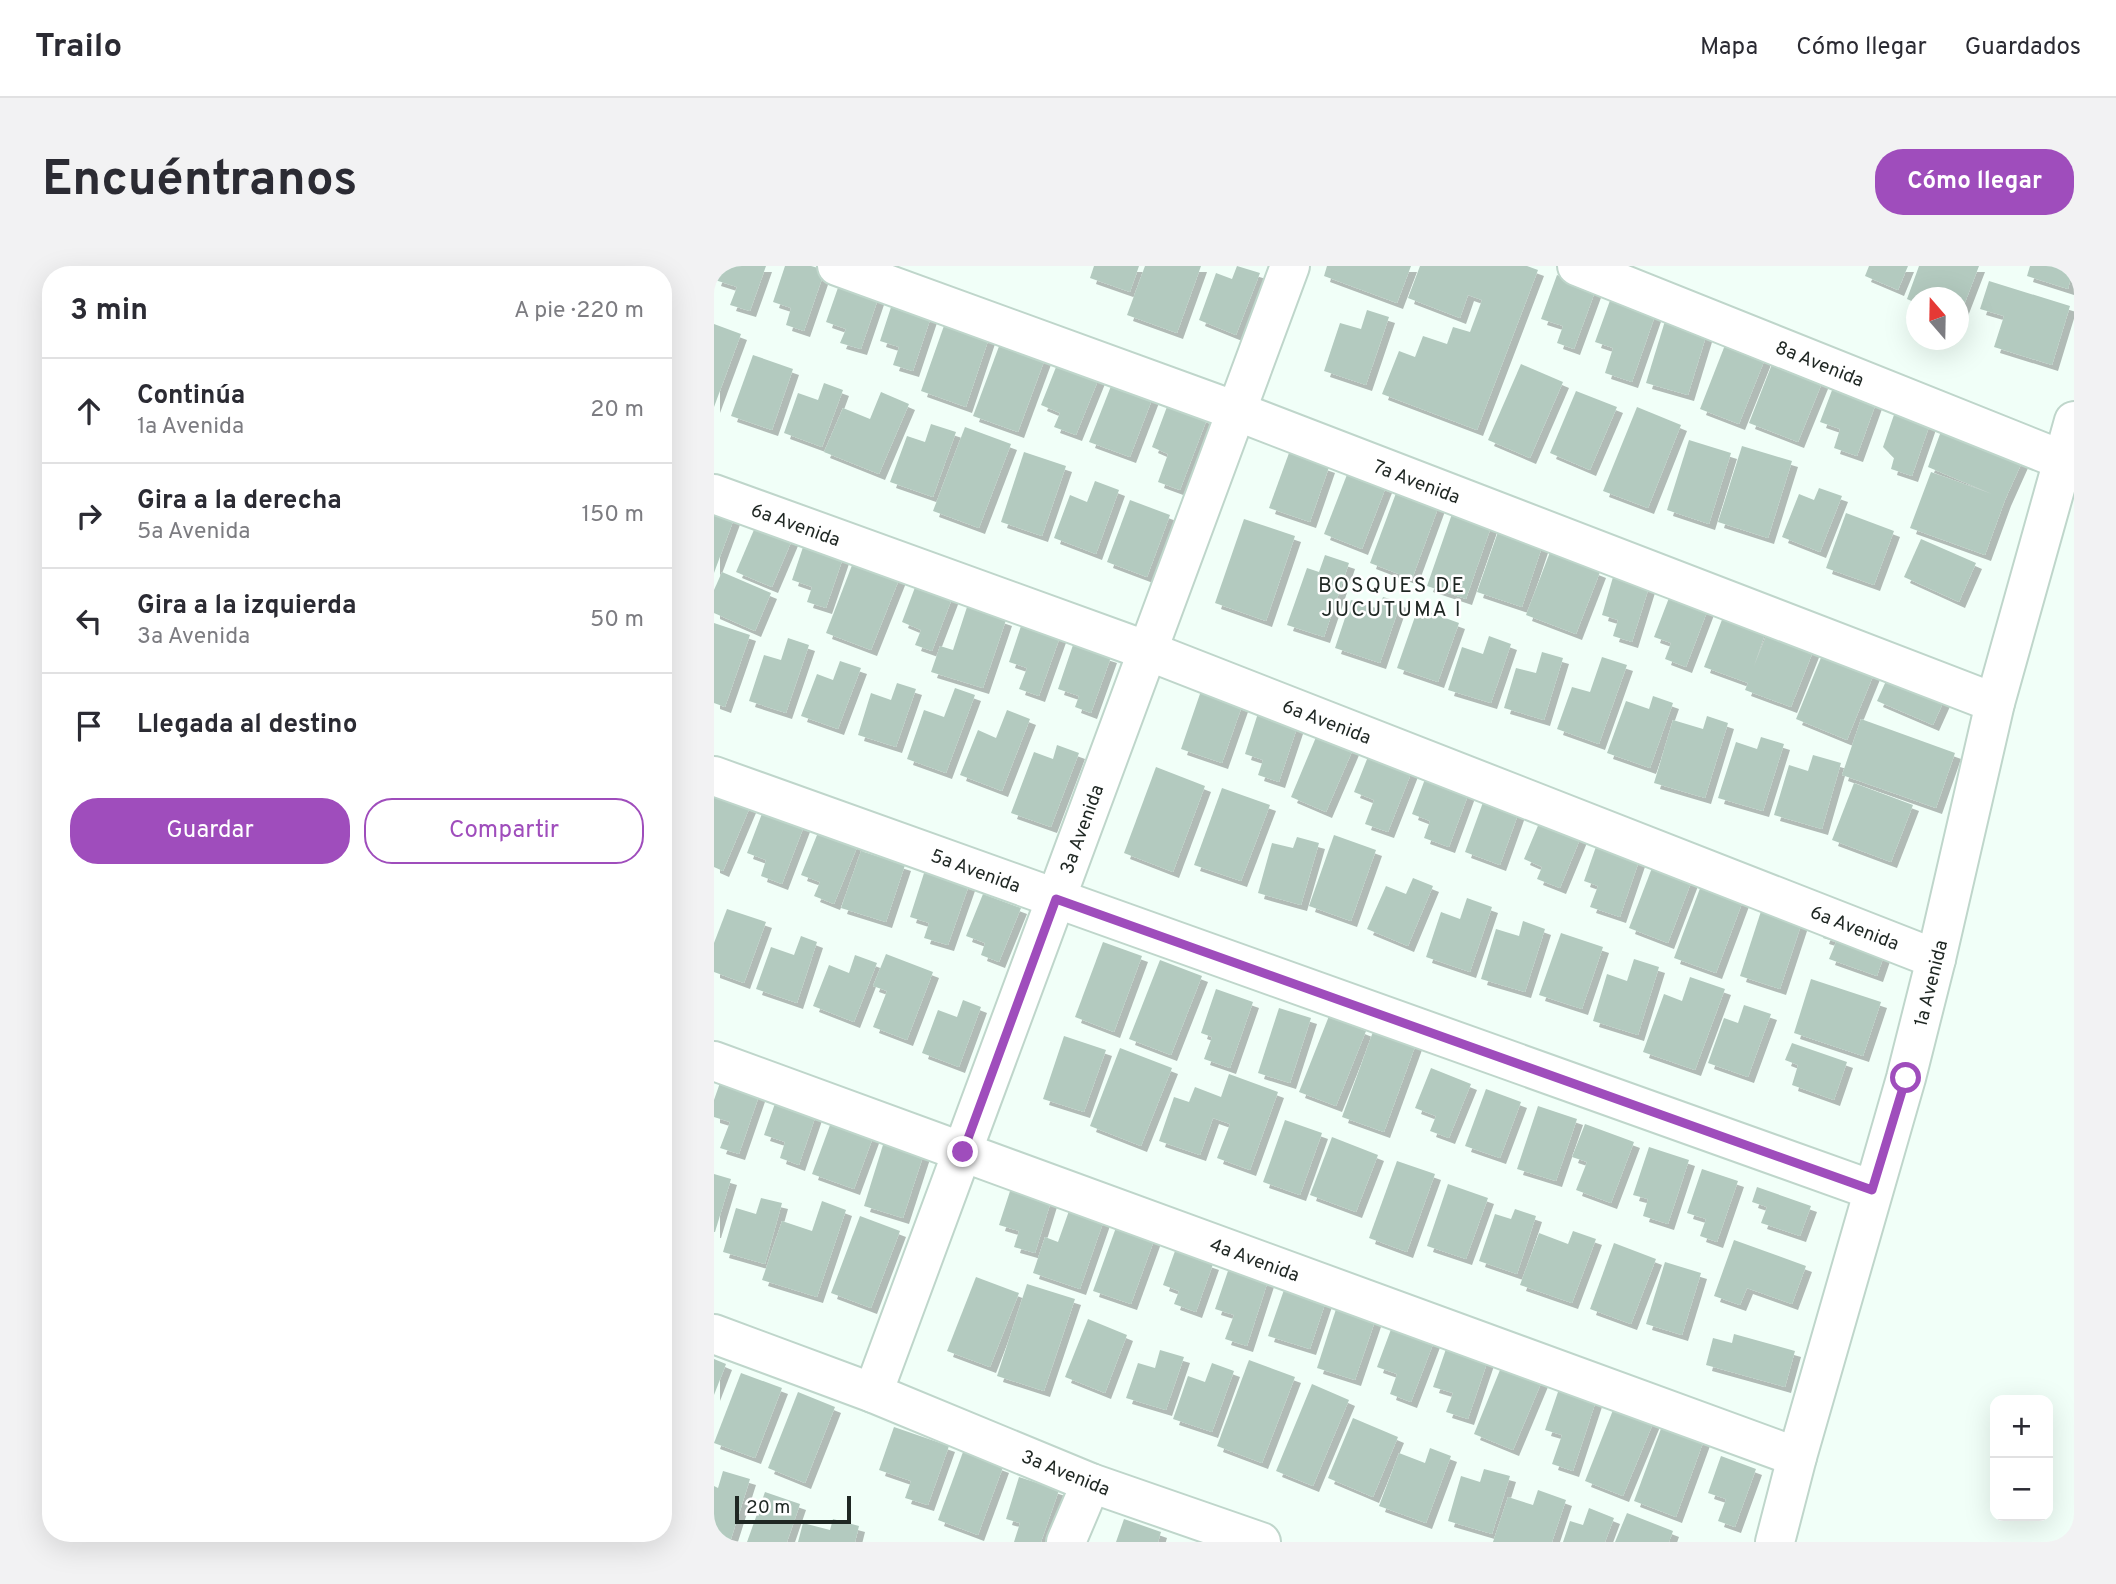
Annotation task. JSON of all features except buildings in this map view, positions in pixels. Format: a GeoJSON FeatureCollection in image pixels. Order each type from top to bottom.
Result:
{"type":"FeatureCollection","features":[{"type":"Feature","properties":{"kind":"street","name":"7a Avenida"},"geometry":{"type":"LineString","coordinates":[[837,266],[1236,411],[1995,703]]}},
{"type":"Feature","properties":{"kind":"street","name":"3a Avenida"},"geometry":{"type":"LineString","coordinates":[[873,1393],[1290,266]]}},
{"type":"Feature","properties":{"kind":"street","name":"8a Avenida"},"geometry":{"type":"LineString","coordinates":[[1577,266],[2063,460]]}},
{"type":"Feature","properties":{"kind":"street","name":"1a Avenida"},"geometry":{"type":"LineString","coordinates":[[1775,1542],[1872,1190],[1906,1078],[1995,703],[2074,421]]}},
{"type":"Feature","properties":{"kind":"street","name":"6a Avenida"},"geometry":{"type":"LineString","coordinates":[[714,494],[1148,651],[1936,959]]}},
{"type":"Feature","properties":{"kind":"street","name":"5a Avenida"},"geometry":{"type":"LineString","coordinates":[[714,776],[1872,1190]]}},
{"type":"Feature","properties":{"kind":"street","name":"4a Avenida"},"geometry":{"type":"LineString","coordinates":[[714,1061],[1797,1457]]}},
{"type":"Feature","properties":{"kind":"street","name":"3a Avenida"},"geometry":{"type":"LineString","coordinates":[[714,1334],[873,1393],[1090,1483],[1261,1542]]}},
{"type":"Feature","properties":{"kind":"street"},"geometry":{"type":"LineString","coordinates":[[1066,1542],[1090,1483]]}},
{"type":"Feature","properties":{"kind":"district","name":"BOSQUES DE JUCUTUMA I"},"geometry":{"type":"Point","coordinates":[1392,597]}},
{"type":"Feature","properties":{"kind":"route"},"geometry":{"type":"LineString","coordinates":[[963,1152],[1056,899],[1872,1190],[1906,1078]]}}]}
